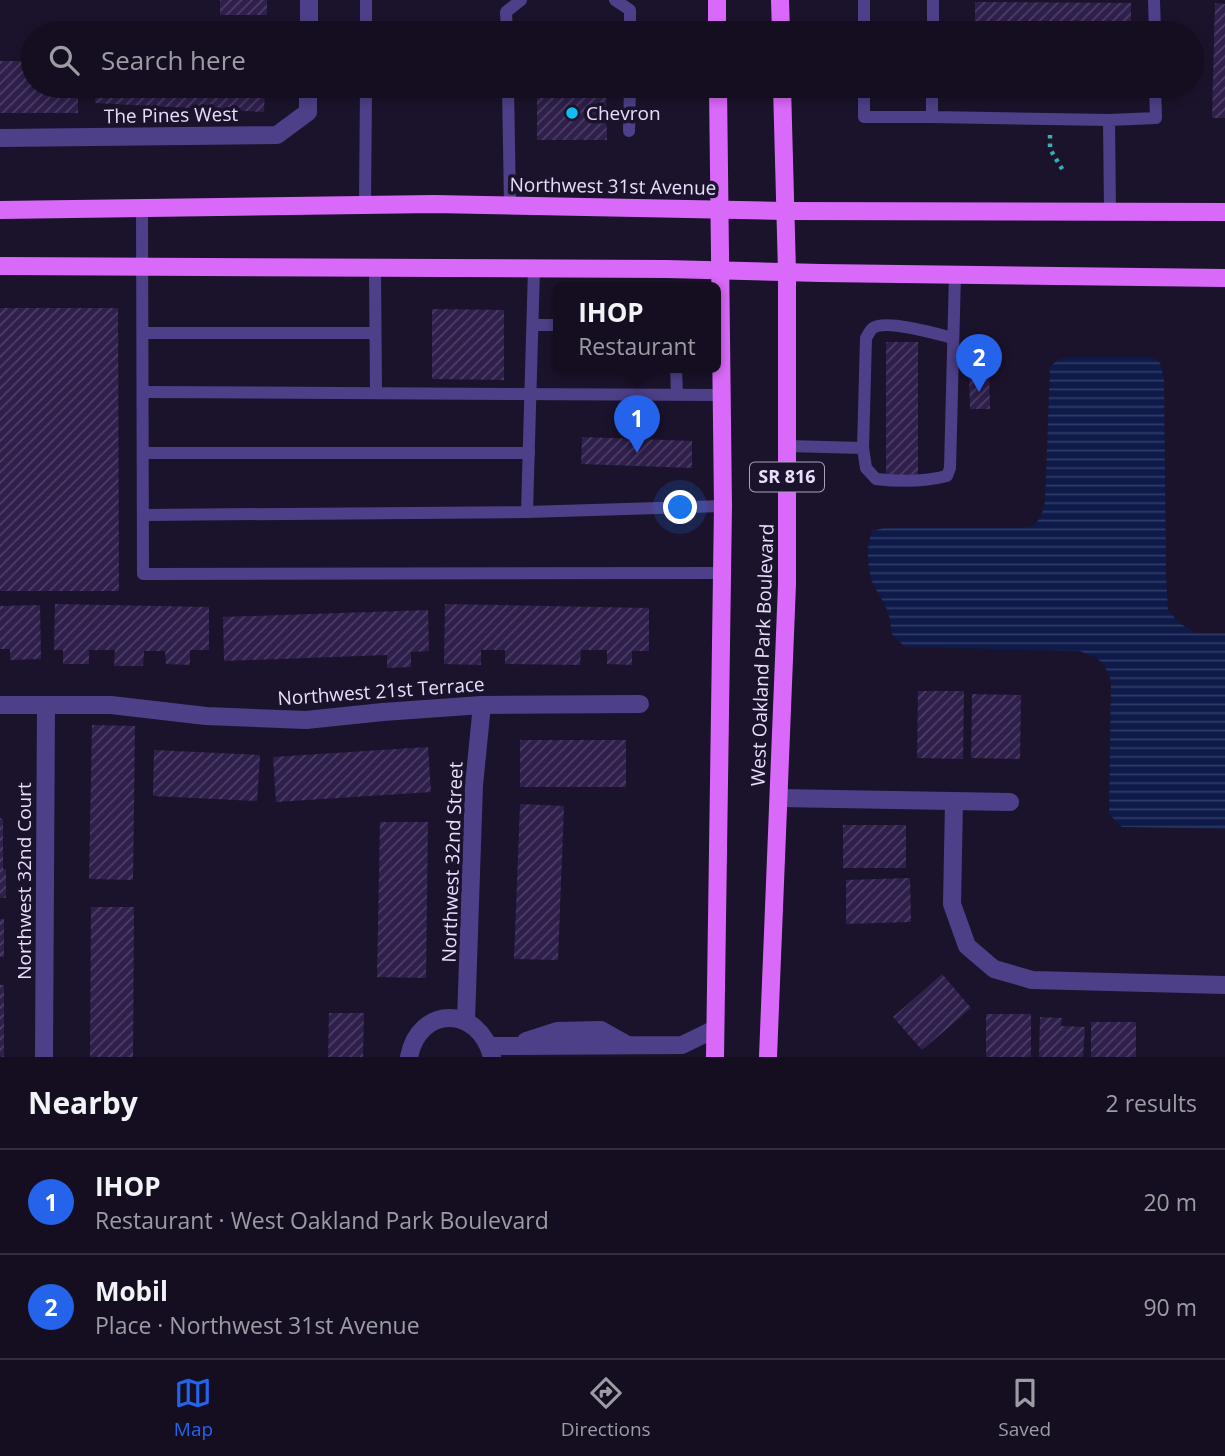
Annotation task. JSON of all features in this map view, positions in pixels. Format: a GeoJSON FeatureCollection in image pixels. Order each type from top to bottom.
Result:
{"type":"FeatureCollection","features":[{"type":"Feature","properties":{"kind":"main road"},"geometry":{"type":"LineString","coordinates":[[717,0],[717,21]]}},
{"type":"Feature","properties":{"kind":"main road"},"geometry":{"type":"LineString","coordinates":[[780,0],[781,21]]}},
{"type":"Feature","properties":{"kind":"main road","name":"West Oakland Park Boulevard"},"geometry":{"type":"LineString","coordinates":[[718,98],[720,282]]}},
{"type":"Feature","properties":{"kind":"main road","name":"West Oakland Park Boulevard"},"geometry":{"type":"LineString","coordinates":[[768,1057],[787,584],[787,272],[782,98]]}},
{"type":"Feature","properties":{"kind":"main road","name":"Northwest 31st Avenue"},"geometry":{"type":"LineString","coordinates":[[0,210],[365,204],[784,211],[1225,212]]}},
{"type":"Feature","properties":{"kind":"main road"},"geometry":{"type":"LineString","coordinates":[[0,266],[534,268],[1225,278]]}},
{"type":"Feature","properties":{"kind":"main road","name":"West Oakland Park Boulevard"},"geometry":{"type":"LineString","coordinates":[[715,1057],[723,573],[721,312]]}},
{"type":"Feature","properties":{"kind":"street"},"geometry":{"type":"LineString","coordinates":[[309,0],[309,21]]}},
{"type":"Feature","properties":{"kind":"street","name":"The Pines West"},"geometry":{"type":"LineString","coordinates":[[0,138],[277,135],[308,112],[308,98]]}},
{"type":"Feature","properties":{"kind":"street","name":"Northwest 21st Terrace"},"geometry":{"type":"LineString","coordinates":[[0,705],[111,705],[205,716],[306,720],[482,705],[640,704]]}},
{"type":"Feature","properties":{"kind":"street","name":"Northwest 32nd Court"},"geometry":{"type":"LineString","coordinates":[[44,1057],[46,705]]}},
{"type":"Feature","properties":{"kind":"street","name":"Northwest 32nd Street"},"geometry":{"type":"LineString","coordinates":[[466,1021],[474,785],[482,705]]}},
{"type":"Feature","properties":{"kind":"street"},"geometry":{"type":"LineString","coordinates":[[779,798],[1010,802]]}},
{"type":"Feature","properties":{"kind":"street"},"geometry":{"type":"LineString","coordinates":[[954,802],[951,904],[967,946],[994,969],[1032,980],[1225,985]]}},
{"type":"Feature","properties":{"kind":"street"},"geometry":{"type":"LineString","coordinates":[[409,1057],[411,1044],[420,1031],[434,1021],[450,1018],[466,1021],[480,1030],[491,1051],[557,1031],[601,1030],[629,1046],[682,1045],[715,1029]]}},
{"type":"Feature","properties":{"kind":"lane"},"geometry":{"type":"LineString","coordinates":[[366,0],[366,21]]}},
{"type":"Feature","properties":{"kind":"lane"},"geometry":{"type":"LineString","coordinates":[[506,21],[506,12],[521,0]]}},
{"type":"Feature","properties":{"kind":"lane"},"geometry":{"type":"LineString","coordinates":[[615,0],[630,10],[630,21]]}},
{"type":"Feature","properties":{"kind":"lane"},"geometry":{"type":"LineString","coordinates":[[864,0],[864,21]]}},
{"type":"Feature","properties":{"kind":"lane"},"geometry":{"type":"LineString","coordinates":[[933,0],[933,21]]}},
{"type":"Feature","properties":{"kind":"lane"},"geometry":{"type":"LineString","coordinates":[[1154,0],[1154,21]]}},
{"type":"Feature","properties":{"kind":"lane"},"geometry":{"type":"LineString","coordinates":[[365,204],[366,98]]}},
{"type":"Feature","properties":{"kind":"lane"},"geometry":{"type":"LineString","coordinates":[[508,98],[510,205]]}},
{"type":"Feature","properties":{"kind":"lane"},"geometry":{"type":"LineString","coordinates":[[629,131],[630,98]]}},
{"type":"Feature","properties":{"kind":"lane"},"geometry":{"type":"LineString","coordinates":[[864,98],[864,117],[1109,120],[1156,118],[1155,98]]}},
{"type":"Feature","properties":{"kind":"lane"},"geometry":{"type":"LineString","coordinates":[[932,98],[932,117]]}},
{"type":"Feature","properties":{"kind":"lane"},"geometry":{"type":"LineString","coordinates":[[1109,120],[1110,212]]}},
{"type":"Feature","properties":{"kind":"lane"},"geometry":{"type":"LineString","coordinates":[[142,208],[143,574],[723,573]]}},
{"type":"Feature","properties":{"kind":"lane"},"geometry":{"type":"LineString","coordinates":[[375,268],[376,393]]}},
{"type":"Feature","properties":{"kind":"lane"},"geometry":{"type":"LineString","coordinates":[[527,512],[534,268]]}},
{"type":"Feature","properties":{"kind":"lane"},"geometry":{"type":"LineString","coordinates":[[953,338],[880,325],[871,329],[866,338],[863,448],[866,468],[876,479],[902,482],[929,480],[947,475],[950,468],[955,274]]}},
{"type":"Feature","properties":{"kind":"lane"},"geometry":{"type":"LineString","coordinates":[[533,326],[553,326]]}},
{"type":"Feature","properties":{"kind":"lane"},"geometry":{"type":"LineString","coordinates":[[143,334],[375,333]]}},
{"type":"Feature","properties":{"kind":"lane"},"geometry":{"type":"LineString","coordinates":[[676,373],[677,394]]}},
{"type":"Feature","properties":{"kind":"lane"},"geometry":{"type":"LineString","coordinates":[[143,392],[723,395]]}},
{"type":"Feature","properties":{"kind":"lane"},"geometry":{"type":"LineString","coordinates":[[787,446],[863,448]]}},
{"type":"Feature","properties":{"kind":"lane"},"geometry":{"type":"LineString","coordinates":[[143,453],[529,453]]}},
{"type":"Feature","properties":{"kind":"lane"},"geometry":{"type":"LineString","coordinates":[[143,515],[527,512],[723,506]]}},
{"type":"Feature","properties":{"kind":"path"},"geometry":{"type":"LineString","coordinates":[[1050,135],[1050,149],[1064,172]]}},
{"type":"Feature","properties":{"kind":"water"},"geometry":{"type":"Polygon","coordinates":[[[1068,357],[1153,358],[1160,363],[1164,378],[1168,610],[1179,623],[1196,633],[1225,633],[1225,829],[1122,827],[1109,814],[1111,681],[1106,668],[1096,658],[1079,651],[905,647],[891,633],[888,613],[872,580],[868,551],[872,531],[884,528],[1018,528],[1033,526],[1041,517],[1045,502],[1050,367],[1057,360],[1068,357]]]}},
{"type":"Feature","properties":{"kind":"building"},"geometry":{"type":"Polygon","coordinates":[[[220,0],[267,0],[267,15],[220,15],[220,0]]]}},
{"type":"Feature","properties":{"kind":"building"},"geometry":{"type":"Polygon","coordinates":[[[975,2],[1131,3],[1131,21],[975,21],[975,2]]]}},
{"type":"Feature","properties":{"kind":"building"},"geometry":{"type":"Polygon","coordinates":[[[1215,3],[1225,4],[1225,118],[1212,118],[1215,3]]]}},
{"type":"Feature","properties":{"kind":"building"},"geometry":{"type":"Polygon","coordinates":[[[0,61],[21,61],[21,98],[78,98],[78,113],[0,113],[0,61]]]}},
{"type":"Feature","properties":{"kind":"building"},"geometry":{"type":"Polygon","coordinates":[[[95,98],[265,98],[264,112],[95,103],[95,98]]]}},
{"type":"Feature","properties":{"kind":"building","name":"Chevron"},"geometry":{"type":"Polygon","coordinates":[[[537,98],[606,98],[607,140],[537,140],[537,98]]]}},
{"type":"Feature","properties":{"kind":"building"},"geometry":{"type":"Polygon","coordinates":[[[0,308],[118,308],[119,591],[0,591],[0,308]]]}},
{"type":"Feature","properties":{"kind":"building"},"geometry":{"type":"Polygon","coordinates":[[[432,309],[504,310],[504,380],[432,379],[432,309]]]}},
{"type":"Feature","properties":{"kind":"building"},"geometry":{"type":"Polygon","coordinates":[[[886,342],[918,342],[918,478],[886,479],[886,342]]]}},
{"type":"Feature","properties":{"kind":"building"},"geometry":{"type":"Polygon","coordinates":[[[989,374],[990,409],[970,409],[969,375],[989,374]]]}},
{"type":"Feature","properties":{"kind":"building"},"geometry":{"type":"Polygon","coordinates":[[[582,437],[692,441],[692,468],[581,464],[582,437]]]}},
{"type":"Feature","properties":{"kind":"building"},"geometry":{"type":"Polygon","coordinates":[[[55,604],[209,607],[209,650],[190,650],[190,665],[166,664],[165,651],[144,651],[143,666],[114,666],[115,650],[89,650],[89,664],[63,664],[63,650],[54,650],[55,604]]]}},
{"type":"Feature","properties":{"kind":"building"},"geometry":{"type":"Polygon","coordinates":[[[445,604],[649,608],[649,651],[632,651],[632,665],[607,664],[607,650],[581,650],[580,665],[505,664],[505,650],[481,650],[481,665],[444,664],[445,604]]]}},
{"type":"Feature","properties":{"kind":"building"},"geometry":{"type":"Polygon","coordinates":[[[40,605],[41,659],[10,660],[10,649],[0,649],[0,606],[40,605]]]}},
{"type":"Feature","properties":{"kind":"building"},"geometry":{"type":"Polygon","coordinates":[[[428,610],[429,651],[411,652],[411,667],[387,668],[387,655],[224,661],[223,617],[428,610]]]}},
{"type":"Feature","properties":{"kind":"building"},"geometry":{"type":"Polygon","coordinates":[[[918,691],[964,691],[963,759],[917,758],[918,691]]]}},
{"type":"Feature","properties":{"kind":"building"},"geometry":{"type":"Polygon","coordinates":[[[972,694],[1021,695],[1020,759],[971,758],[972,694]]]}},
{"type":"Feature","properties":{"kind":"building"},"geometry":{"type":"Polygon","coordinates":[[[92,725],[135,726],[133,880],[89,879],[92,725]]]}},
{"type":"Feature","properties":{"kind":"building"},"geometry":{"type":"Polygon","coordinates":[[[520,740],[626,740],[626,787],[520,787],[520,740]]]}},
{"type":"Feature","properties":{"kind":"building"},"geometry":{"type":"Polygon","coordinates":[[[428,747],[431,792],[276,802],[273,757],[428,747]]]}},
{"type":"Feature","properties":{"kind":"building"},"geometry":{"type":"Polygon","coordinates":[[[154,750],[260,755],[257,801],[153,796],[154,750]]]}},
{"type":"Feature","properties":{"kind":"building"},"geometry":{"type":"Polygon","coordinates":[[[520,804],[564,806],[558,960],[514,959],[520,804]]]}},
{"type":"Feature","properties":{"kind":"building"},"geometry":{"type":"Polygon","coordinates":[[[0,818],[3,819],[6,898],[0,898],[0,818]]]}},
{"type":"Feature","properties":{"kind":"building"},"geometry":{"type":"Polygon","coordinates":[[[380,822],[428,822],[426,978],[377,977],[380,822]]]}},
{"type":"Feature","properties":{"kind":"building"},"geometry":{"type":"Polygon","coordinates":[[[843,825],[906,825],[906,868],[843,868],[843,825]]]}},
{"type":"Feature","properties":{"kind":"building"},"geometry":{"type":"Polygon","coordinates":[[[910,878],[911,922],[846,924],[846,880],[910,878]]]}},
{"type":"Feature","properties":{"kind":"building"},"geometry":{"type":"Polygon","coordinates":[[[91,907],[134,907],[133,1057],[90,1057],[91,907]]]}},
{"type":"Feature","properties":{"kind":"building"},"geometry":{"type":"Polygon","coordinates":[[[0,919],[4,919],[4,957],[0,957],[0,919]]]}},
{"type":"Feature","properties":{"kind":"building"},"geometry":{"type":"Polygon","coordinates":[[[942,974],[971,1008],[922,1050],[893,1017],[942,974]]]}},
{"type":"Feature","properties":{"kind":"building"},"geometry":{"type":"Polygon","coordinates":[[[0,985],[4,985],[4,1057],[0,1057],[0,985]]]}},
{"type":"Feature","properties":{"kind":"building"},"geometry":{"type":"Polygon","coordinates":[[[329,1013],[364,1013],[363,1057],[328,1057],[329,1013]]]}},
{"type":"Feature","properties":{"kind":"building"},"geometry":{"type":"Polygon","coordinates":[[[986,1014],[1031,1014],[1031,1057],[986,1057],[986,1014]]]}},
{"type":"Feature","properties":{"kind":"building"},"geometry":{"type":"Polygon","coordinates":[[[1040,1017],[1062,1018],[1061,1026],[1085,1027],[1083,1057],[1039,1057],[1040,1017]]]}},
{"type":"Feature","properties":{"kind":"building"},"geometry":{"type":"Polygon","coordinates":[[[1091,1022],[1136,1022],[1136,1057],[1091,1057],[1091,1022]]]}},
{"type":"Feature","properties":{"kind":"place","name":"Chevron"},"geometry":{"type":"Point","coordinates":[572,113]}},
{"type":"Feature","properties":{"kind":"place","name":"Mobil"},"geometry":{"type":"Point","coordinates":[979,392]}},
{"type":"Feature","properties":{"kind":"place","name":"IHOP"},"geometry":{"type":"Point","coordinates":[637,453]}}]}
